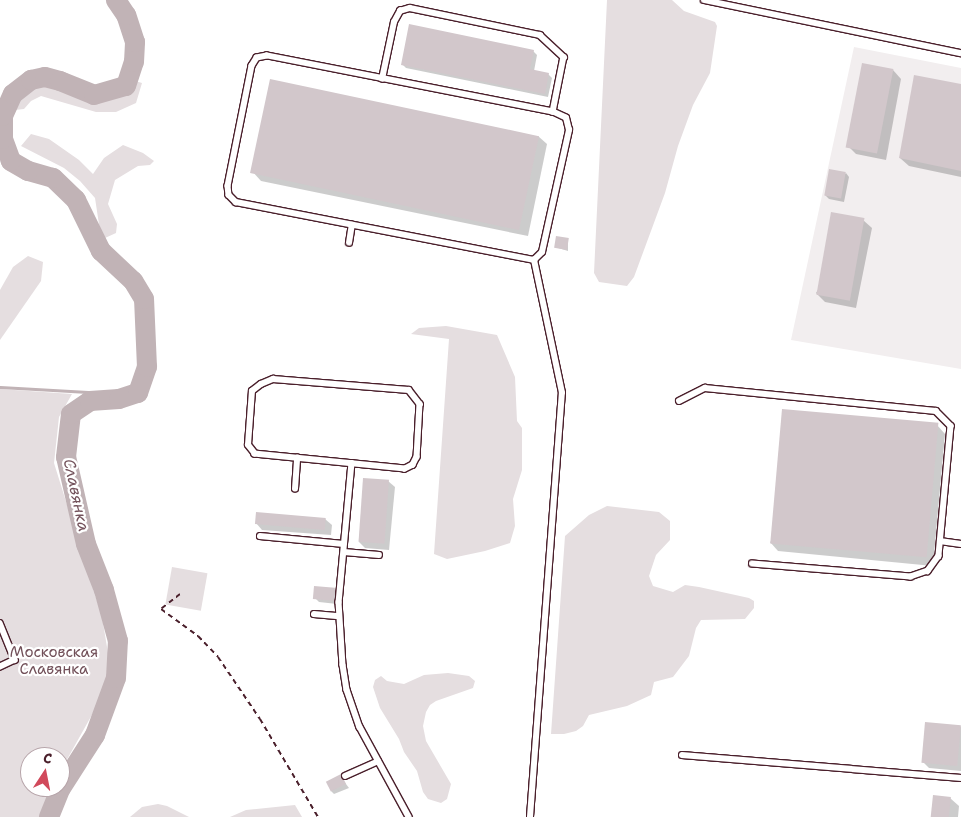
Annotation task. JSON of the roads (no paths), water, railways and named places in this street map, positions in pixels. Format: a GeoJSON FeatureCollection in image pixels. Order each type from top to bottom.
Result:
{"type":"FeatureCollection","features":[{"type":"Feature","properties":{"kind":"lane"},"geometry":{"type":"LineString","coordinates":[[704,0],[961,53]]}},
{"type":"Feature","properties":{"kind":"lane"},"geometry":{"type":"LineString","coordinates":[[382,79],[394,22],[400,11],[410,8],[540,34],[564,57],[553,112]]}},
{"type":"Feature","properties":{"kind":"lane"},"geometry":{"type":"LineString","coordinates":[[266,56],[553,112],[566,118],[569,130],[542,252],[534,260],[236,202],[229,195],[228,186],[252,66],[257,58],[266,56]]}},
{"type":"Feature","properties":{"kind":"lane"},"geometry":{"type":"LineString","coordinates":[[349,243],[352,225]]}},
{"type":"Feature","properties":{"kind":"lane"},"geometry":{"type":"LineString","coordinates":[[530,817],[562,393],[534,260]]}},
{"type":"Feature","properties":{"kind":"lane"},"geometry":{"type":"LineString","coordinates":[[273,380],[409,390],[416,396],[420,404],[417,457],[412,465],[405,469],[297,458],[255,454],[248,444],[252,391],[261,384],[273,380]]}},
{"type":"Feature","properties":{"kind":"lane"},"geometry":{"type":"LineString","coordinates":[[679,401],[705,388],[936,411],[950,426],[940,556],[928,571],[911,577],[753,564]]}},
{"type":"Feature","properties":{"kind":"lane"},"geometry":{"type":"LineString","coordinates":[[295,489],[297,458]]}},
{"type":"Feature","properties":{"kind":"lane"},"geometry":{"type":"LineString","coordinates":[[352,463],[339,616],[347,690],[360,727],[409,817]]}},
{"type":"Feature","properties":{"kind":"lane"},"geometry":{"type":"LineString","coordinates":[[260,536],[344,544]]}},
{"type":"Feature","properties":{"kind":"lane"},"geometry":{"type":"LineString","coordinates":[[940,541],[961,544]]}},
{"type":"Feature","properties":{"kind":"lane"},"geometry":{"type":"LineString","coordinates":[[344,552],[379,555]]}},
{"type":"Feature","properties":{"kind":"lane"},"geometry":{"type":"LineString","coordinates":[[314,614],[339,616]]}},
{"type":"Feature","properties":{"kind":"lane"},"geometry":{"type":"LineString","coordinates":[[0,623],[15,660],[0,667]]}},
{"type":"Feature","properties":{"kind":"lane"},"geometry":{"type":"LineString","coordinates":[[682,755],[961,778]]}},
{"type":"Feature","properties":{"kind":"lane"},"geometry":{"type":"LineString","coordinates":[[345,776],[378,761]]}},
{"type":"Feature","properties":{"kind":"waterway","name":"Славянка"},"geometry":{"type":"LineString","coordinates":[[49,817],[61,788],[95,735],[116,678],[118,641],[104,590],[86,544],[66,457],[71,414],[90,401],[119,399],[138,393],[147,367],[144,299],[133,281],[101,251],[76,200],[53,178],[28,171],[11,161],[3,139],[3,116],[13,94],[31,80],[45,77],[94,95],[126,86],[134,62],[135,42],[126,15],[116,0]]}},
{"type":"Feature","properties":{"kind":"waterway"},"geometry":{"type":"LineString","coordinates":[[0,387],[88,392],[98,400]]}},
{"type":"Feature","properties":{"kind":"park label","name":"Московская Славянка"},"geometry":{"type":"Point","coordinates":[54,660]}}]}
